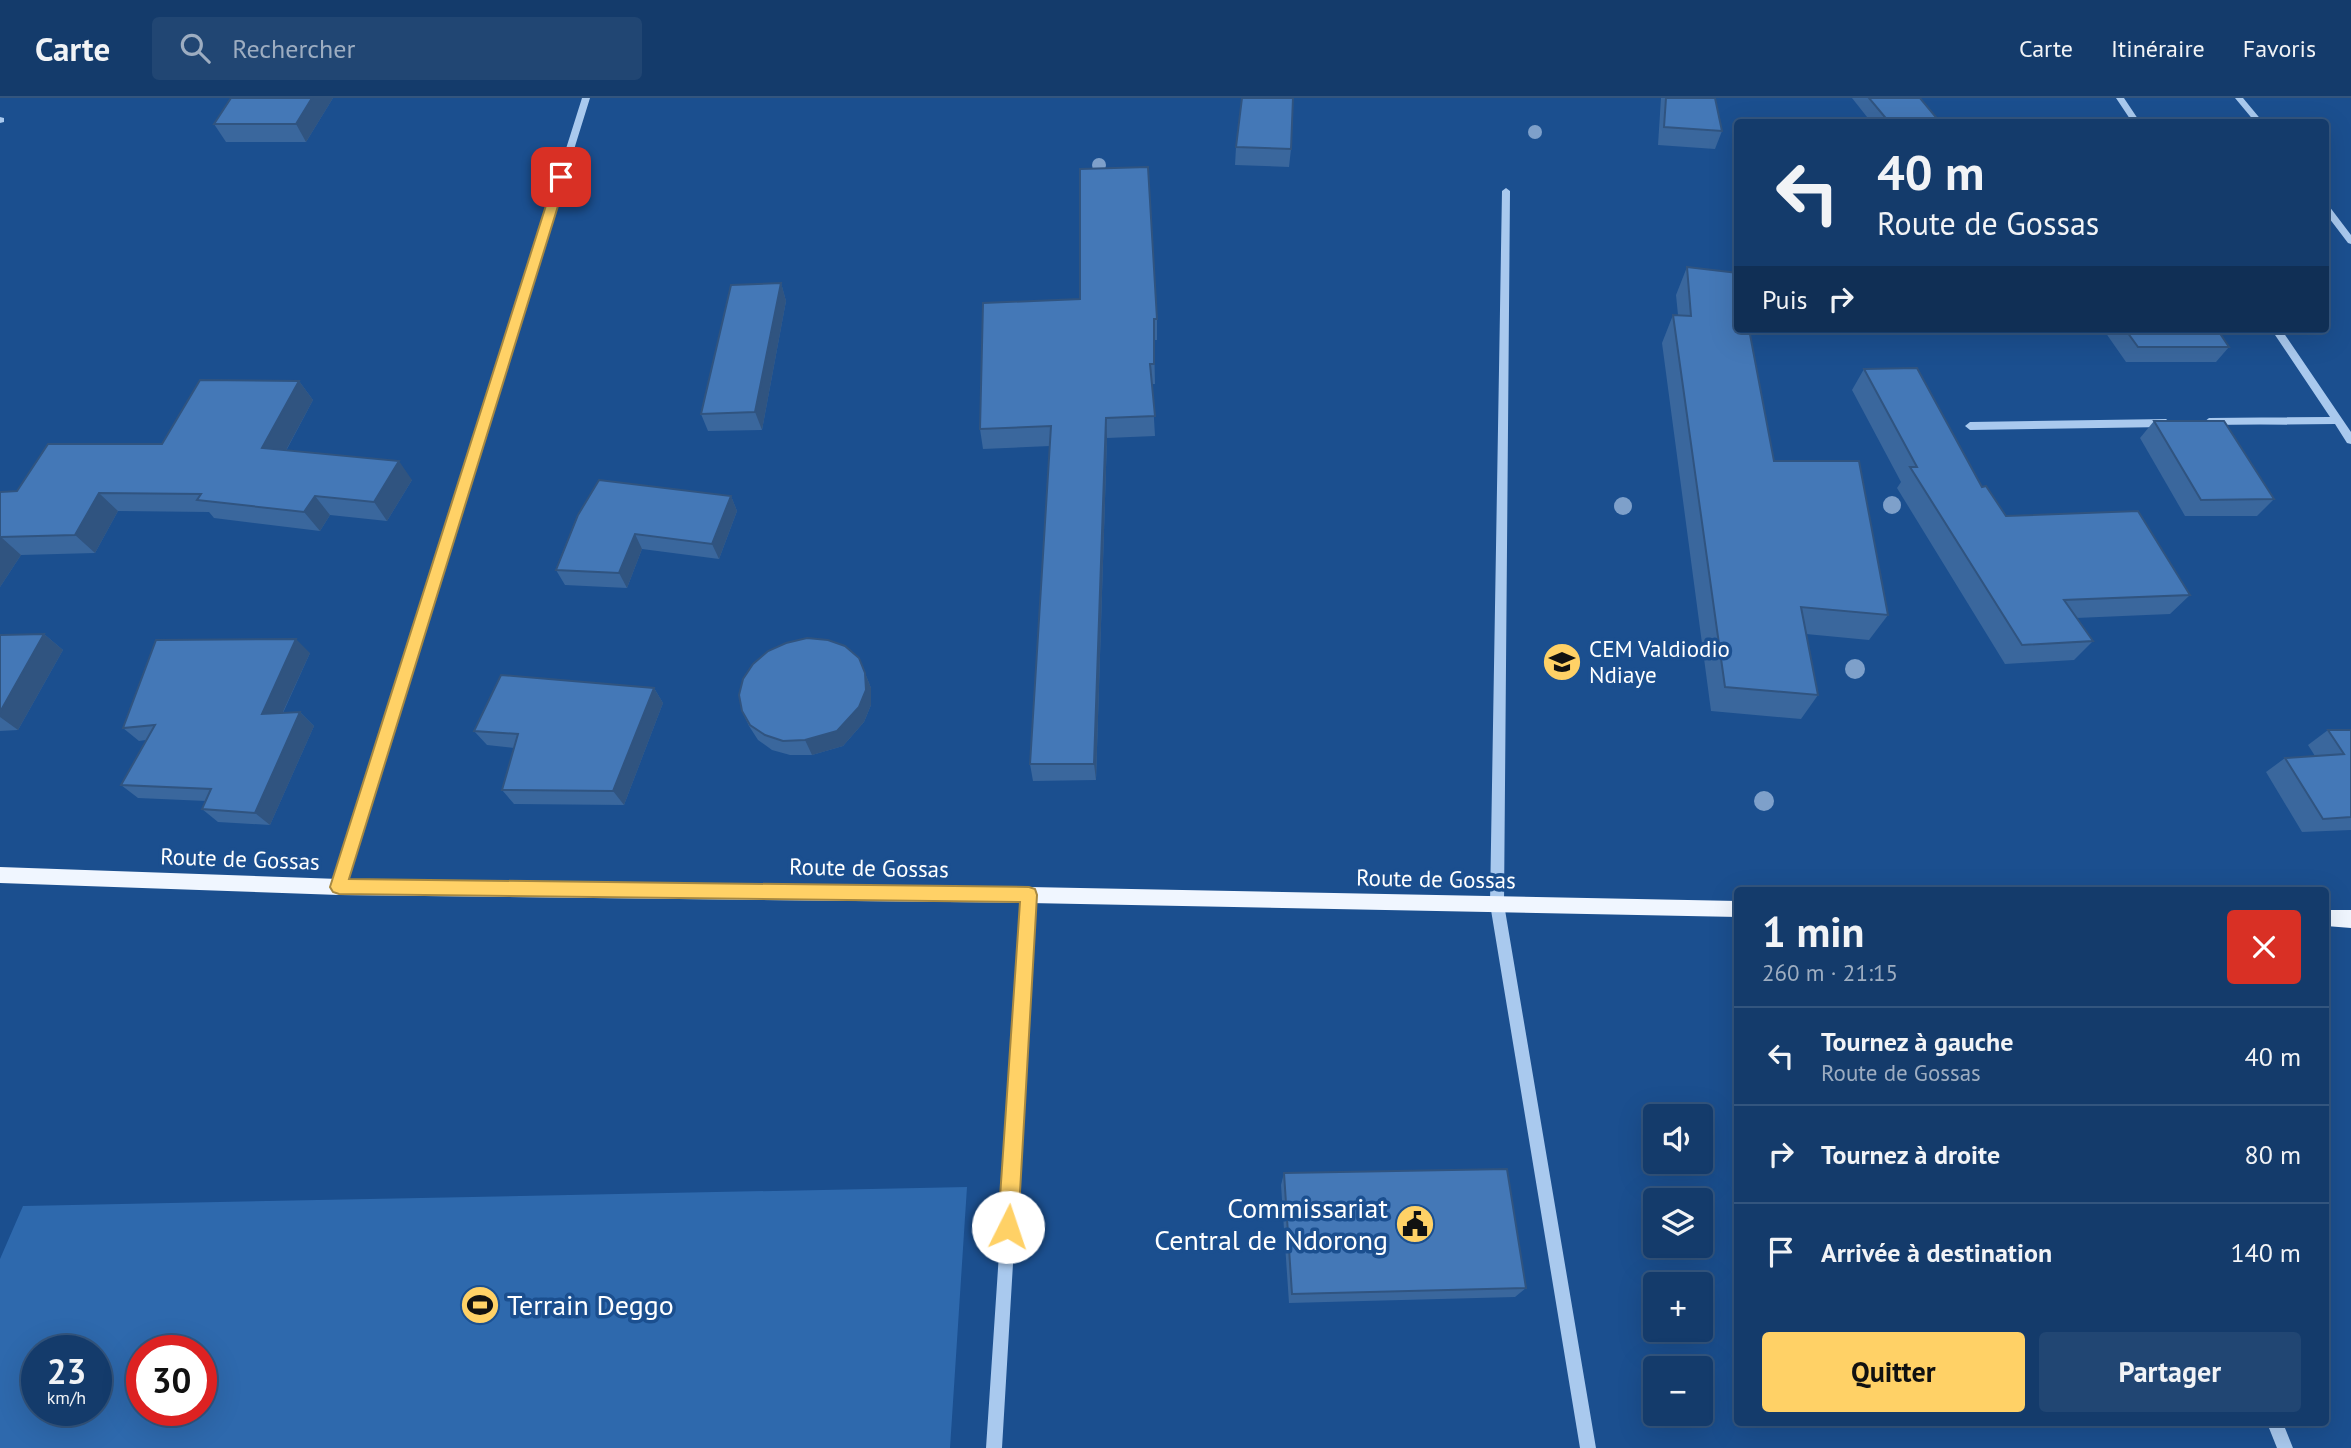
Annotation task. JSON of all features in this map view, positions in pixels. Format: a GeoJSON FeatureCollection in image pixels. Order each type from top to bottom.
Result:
{"type":"FeatureCollection","features":[{"type":"Feature","properties":{"kind":"main road","name":"Route de Gossas"},"geometry":{"type":"LineString","coordinates":[[0,875],[339,887],[1029,895],[1734,909]]}},
{"type":"Feature","properties":{"kind":"main road"},"geometry":{"type":"LineString","coordinates":[[2329,918],[2351,919]]}},
{"type":"Feature","properties":{"kind":"street"},"geometry":{"type":"LineString","coordinates":[[339,887],[586,98]]}},
{"type":"Feature","properties":{"kind":"street"},"geometry":{"type":"LineString","coordinates":[[2120,98],[2134,119]]}},
{"type":"Feature","properties":{"kind":"street"},"geometry":{"type":"LineString","coordinates":[[2239,98],[2256,119]]}},
{"type":"Feature","properties":{"kind":"street"},"geometry":{"type":"LineString","coordinates":[[1506,191],[1497,904],[1588,1448]]}},
{"type":"Feature","properties":{"kind":"street"},"geometry":{"type":"LineString","coordinates":[[2329,212],[2351,241]]}},
{"type":"Feature","properties":{"kind":"street"},"geometry":{"type":"LineString","coordinates":[[2279,333],[2351,440]]}},
{"type":"Feature","properties":{"kind":"street"},"geometry":{"type":"LineString","coordinates":[[2202,422],[2338,420]]}},
{"type":"Feature","properties":{"kind":"street"},"geometry":{"type":"LineString","coordinates":[[1970,426],[2174,423]]}},
{"type":"Feature","properties":{"kind":"street"},"geometry":{"type":"LineString","coordinates":[[994,1448],[1029,895]]}},
{"type":"Feature","properties":{"kind":"street"},"geometry":{"type":"LineString","coordinates":[[2276,1426],[2285,1448]]}},
{"type":"Feature","properties":{"kind":"shaded area","name":"Terrain Deggo"},"geometry":{"type":"Polygon","coordinates":[[[967,1187],[950,1448],[0,1448],[0,1259],[23,1206],[967,1187]]]}},
{"type":"Feature","properties":{"kind":"building"},"geometry":{"type":"Polygon","coordinates":[[[231,98],[312,98],[296,124],[214,124],[231,98]]]}},
{"type":"Feature","properties":{"kind":"building"},"geometry":{"type":"Polygon","coordinates":[[[1242,98],[1293,98],[1291,149],[1236,147],[1242,98]]]}},
{"type":"Feature","properties":{"kind":"building"},"geometry":{"type":"Polygon","coordinates":[[[1666,98],[1715,98],[1722,131],[1664,127],[1666,98]]]}},
{"type":"Feature","properties":{"kind":"building"},"geometry":{"type":"Polygon","coordinates":[[[1869,98],[1920,98],[1938,119],[1886,119],[1869,98]]]}},
{"type":"Feature","properties":{"kind":"building"},"geometry":{"type":"Polygon","coordinates":[[[1148,167],[1157,319],[1154,319],[1154,364],[1150,364],[1155,416],[1106,418],[1094,764],[1030,764],[1051,426],[980,429],[983,303],[1080,299],[1080,169],[1148,167]]]}},
{"type":"Feature","properties":{"kind":"building"},"geometry":{"type":"Polygon","coordinates":[[[1687,267],[1734,273],[1734,333],[1750,333],[1774,461],[1859,461],[1888,615],[1801,607],[1818,695],[1725,687],[1673,315],[1691,316],[1687,267]]]}},
{"type":"Feature","properties":{"kind":"building"},"geometry":{"type":"Polygon","coordinates":[[[781,283],[755,412],[701,414],[731,285],[781,283]]]}},
{"type":"Feature","properties":{"kind":"building"},"geometry":{"type":"Polygon","coordinates":[[[2128,333],[2220,333],[2229,347],[2138,347],[2128,333]]]}},
{"type":"Feature","properties":{"kind":"building"},"geometry":{"type":"Polygon","coordinates":[[[1917,368],[1982,487],[1986,486],[2006,516],[2138,511],[2190,595],[2064,600],[2093,641],[2022,645],[1910,467],[1917,467],[1864,369],[1917,368]]]}},
{"type":"Feature","properties":{"kind":"building"},"geometry":{"type":"Polygon","coordinates":[[[200,380],[299,381],[262,448],[399,461],[374,502],[315,496],[304,512],[197,500],[201,494],[99,493],[75,535],[0,538],[0,492],[17,491],[48,444],[162,444],[200,380]]]}},
{"type":"Feature","properties":{"kind":"building"},"geometry":{"type":"Polygon","coordinates":[[[2154,421],[2224,421],[2274,499],[2201,500],[2154,421]]]}},
{"type":"Feature","properties":{"kind":"building"},"geometry":{"type":"Polygon","coordinates":[[[599,480],[731,496],[712,544],[635,534],[619,573],[556,570],[578,515],[599,480]]]}},
{"type":"Feature","properties":{"kind":"building"},"geometry":{"type":"Polygon","coordinates":[[[44,634],[0,712],[0,635],[44,634]]]}},
{"type":"Feature","properties":{"kind":"building"},"geometry":{"type":"Polygon","coordinates":[[[807,638],[828,640],[845,646],[859,658],[865,673],[866,690],[859,707],[837,731],[805,740],[783,741],[765,735],[750,725],[742,711],[739,695],[743,679],[753,664],[768,651],[807,638]]]}},
{"type":"Feature","properties":{"kind":"building"},"geometry":{"type":"Polygon","coordinates":[[[296,639],[262,714],[300,712],[255,813],[202,809],[211,789],[121,785],[155,725],[123,728],[156,640],[296,639]]]}},
{"type":"Feature","properties":{"kind":"building"},"geometry":{"type":"Polygon","coordinates":[[[501,675],[654,688],[613,791],[502,790],[518,734],[474,731],[501,675]]]}},
{"type":"Feature","properties":{"kind":"building"},"geometry":{"type":"Polygon","coordinates":[[[2328,730],[2351,730],[2351,817],[2323,819],[2285,758],[2344,754],[2328,730]]]}},
{"type":"Feature","properties":{"kind":"building"},"geometry":{"type":"Polygon","coordinates":[[[1507,1169],[1526,1288],[1292,1294],[1284,1173],[1507,1169]]]}},
{"type":"Feature","properties":{"kind":"place","name":"CEM Valdiodio Ndiaye"},"geometry":{"type":"Point","coordinates":[1562,662]}},
{"type":"Feature","properties":{"kind":"place","name":"Commissariat Central de Ndorong"},"geometry":{"type":"Point","coordinates":[1415,1224]}},
{"type":"Feature","properties":{"kind":"place","name":"Terrain Deggo"},"geometry":{"type":"Point","coordinates":[480,1305]}},
{"type":"Feature","properties":{"kind":"route"},"geometry":{"type":"LineString","coordinates":[[561,177],[339,887],[1029,895],[1008,1227]]}}]}
